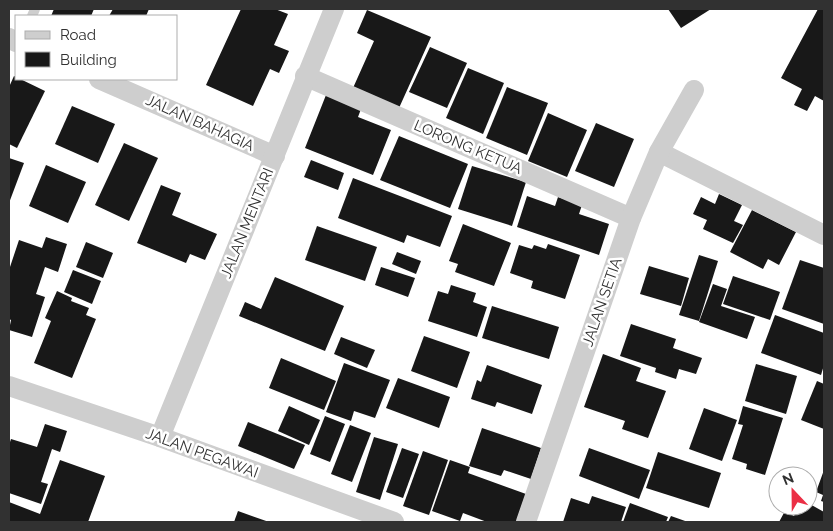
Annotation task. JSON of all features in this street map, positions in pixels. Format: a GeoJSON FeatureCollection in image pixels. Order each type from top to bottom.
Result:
{"type":"FeatureCollection","features":[{"type":"Feature","properties":{"kind":"street","name":"JALAN MENTARI"},"geometry":{"type":"LineString","coordinates":[[160,437],[275,156],[305,76],[334,9]]}},
{"type":"Feature","properties":{"kind":"street","name":"LORONG KETUA"},"geometry":{"type":"LineString","coordinates":[[305,76],[631,218]]}},
{"type":"Feature","properties":{"kind":"street","name":"JALAN BAHAGIA"},"geometry":{"type":"LineString","coordinates":[[101,80],[275,156]]}},
{"type":"Feature","properties":{"kind":"street","name":"JALAN SETIA"},"geometry":{"type":"LineString","coordinates":[[526,522],[631,218],[659,152],[694,90]]}},
{"type":"Feature","properties":{"kind":"street"},"geometry":{"type":"LineString","coordinates":[[659,152],[824,235]]}},
{"type":"Feature","properties":{"kind":"street","name":"JALAN PEGAWAI"},"geometry":{"type":"LineString","coordinates":[[9,386],[160,437],[394,522]]}},
{"type":"Feature","properties":{"kind":"building"},"geometry":{"type":"Polygon","coordinates":[[[54,9],[94,9],[91,15],[51,15],[54,9]]]}},
{"type":"Feature","properties":{"kind":"building"},"geometry":{"type":"Polygon","coordinates":[[[113,9],[149,9],[146,15],[110,15],[113,9]]]}},
{"type":"Feature","properties":{"kind":"building"},"geometry":{"type":"Polygon","coordinates":[[[241,9],[275,9],[288,14],[274,45],[289,51],[279,73],[270,69],[253,106],[206,85],[241,9]]]}},
{"type":"Feature","properties":{"kind":"building"},"geometry":{"type":"Polygon","coordinates":[[[668,9],[711,9],[681,28],[668,9]]]}},
{"type":"Feature","properties":{"kind":"building"},"geometry":{"type":"Polygon","coordinates":[[[818,9],[824,9],[824,101],[815,96],[807,111],[794,105],[802,89],[781,78],[818,9]]]}},
{"type":"Feature","properties":{"kind":"building"},"geometry":{"type":"Polygon","coordinates":[[[367,10],[431,37],[399,108],[353,88],[374,41],[357,33],[367,10]]]}},
{"type":"Feature","properties":{"kind":"building"},"geometry":{"type":"Polygon","coordinates":[[[430,47],[467,63],[447,108],[409,92],[430,47]]]}},
{"type":"Feature","properties":{"kind":"building"},"geometry":{"type":"Polygon","coordinates":[[[468,68],[504,83],[483,134],[446,118],[468,68]]]}},
{"type":"Feature","properties":{"kind":"building"},"geometry":{"type":"Polygon","coordinates":[[[14,76],[15,80],[22,80],[45,91],[17,148],[9,144],[9,87],[14,76]]]}},
{"type":"Feature","properties":{"kind":"building"},"geometry":{"type":"Polygon","coordinates":[[[507,87],[548,103],[527,155],[486,138],[507,87]]]}},
{"type":"Feature","properties":{"kind":"building"},"geometry":{"type":"Polygon","coordinates":[[[326,95],[361,109],[358,117],[391,130],[373,175],[305,148],[326,95]]]}},
{"type":"Feature","properties":{"kind":"building"},"geometry":{"type":"Polygon","coordinates":[[[72,106],[115,124],[98,163],[55,144],[72,106]]]}},
{"type":"Feature","properties":{"kind":"building"},"geometry":{"type":"Polygon","coordinates":[[[548,113],[587,130],[567,177],[528,161],[548,113]]]}},
{"type":"Feature","properties":{"kind":"building"},"geometry":{"type":"Polygon","coordinates":[[[596,123],[634,139],[614,187],[575,171],[596,123]]]}},
{"type":"Feature","properties":{"kind":"building"},"geometry":{"type":"Polygon","coordinates":[[[399,136],[468,164],[450,208],[380,180],[399,136]]]}},
{"type":"Feature","properties":{"kind":"building"},"geometry":{"type":"Polygon","coordinates":[[[124,143],[158,158],[129,221],[95,205],[124,143]]]}},
{"type":"Feature","properties":{"kind":"building"},"geometry":{"type":"Polygon","coordinates":[[[9,158],[24,163],[9,203],[9,158]]]}},
{"type":"Feature","properties":{"kind":"building"},"geometry":{"type":"Polygon","coordinates":[[[311,160],[344,173],[338,190],[304,177],[311,160]]]}},
{"type":"Feature","properties":{"kind":"building"},"geometry":{"type":"Polygon","coordinates":[[[46,165],[86,182],[68,223],[29,206],[46,165]]]}},
{"type":"Feature","properties":{"kind":"building"},"geometry":{"type":"Polygon","coordinates":[[[472,166],[526,182],[512,226],[458,209],[472,166]]]}},
{"type":"Feature","properties":{"kind":"building"},"geometry":{"type":"Polygon","coordinates":[[[353,178],[452,216],[440,247],[407,235],[404,243],[338,218],[353,178]]]}},
{"type":"Feature","properties":{"kind":"building"},"geometry":{"type":"Polygon","coordinates":[[[161,185],[181,193],[172,215],[217,234],[205,260],[190,254],[186,263],[137,243],[161,185]]]}},
{"type":"Feature","properties":{"kind":"building"},"geometry":{"type":"Polygon","coordinates":[[[719,194],[742,205],[734,221],[743,225],[733,243],[703,229],[707,220],[693,214],[701,197],[715,204],[719,194]]]}},
{"type":"Feature","properties":{"kind":"building"},"geometry":{"type":"Polygon","coordinates":[[[527,196],[555,206],[558,197],[582,205],[579,214],[609,224],[599,255],[517,227],[527,196]]]}},
{"type":"Feature","properties":{"kind":"building"},"geometry":{"type":"Polygon","coordinates":[[[752,210],[796,232],[779,265],[768,259],[763,269],[730,252],[752,210]]]}},
{"type":"Feature","properties":{"kind":"building"},"geometry":{"type":"Polygon","coordinates":[[[463,224],[511,243],[494,286],[455,272],[458,264],[449,261],[463,224]]]}},
{"type":"Feature","properties":{"kind":"building"},"geometry":{"type":"Polygon","coordinates":[[[317,226],[377,247],[365,281],[305,260],[317,226]]]}},
{"type":"Feature","properties":{"kind":"building"},"geometry":{"type":"Polygon","coordinates":[[[46,237],[67,244],[58,272],[45,267],[36,294],[45,297],[32,337],[9,330],[11,320],[9,319],[9,270],[19,240],[42,248],[46,237]]]}},
{"type":"Feature","properties":{"kind":"building"},"geometry":{"type":"Polygon","coordinates":[[[86,242],[113,253],[103,278],[76,267],[86,242]]]}},
{"type":"Feature","properties":{"kind":"building"},"geometry":{"type":"Polygon","coordinates":[[[548,244],[580,255],[565,299],[531,288],[533,281],[510,273],[519,245],[532,249],[534,245],[546,249],[548,244]]]}},
{"type":"Feature","properties":{"kind":"building"},"geometry":{"type":"Polygon","coordinates":[[[397,252],[421,261],[416,274],[392,264],[397,252]]]}},
{"type":"Feature","properties":{"kind":"building"},"geometry":{"type":"Polygon","coordinates":[[[699,255],[718,261],[699,321],[679,315],[699,255]]]}},
{"type":"Feature","properties":{"kind":"building"},"geometry":{"type":"Polygon","coordinates":[[[800,260],[824,268],[824,324],[782,309],[800,260]]]}},
{"type":"Feature","properties":{"kind":"building"},"geometry":{"type":"Polygon","coordinates":[[[649,266],[689,278],[681,306],[640,294],[649,266]]]}},
{"type":"Feature","properties":{"kind":"building"},"geometry":{"type":"Polygon","coordinates":[[[381,267],[415,278],[408,297],[375,285],[381,267]]]}},
{"type":"Feature","properties":{"kind":"building"},"geometry":{"type":"Polygon","coordinates":[[[73,270],[101,281],[92,304],[64,292],[73,270]]]}},
{"type":"Feature","properties":{"kind":"building"},"geometry":{"type":"Polygon","coordinates":[[[733,276],[780,292],[770,320],[723,304],[733,276]]]}},
{"type":"Feature","properties":{"kind":"building"},"geometry":{"type":"Polygon","coordinates":[[[275,277],[344,306],[325,351],[239,316],[245,302],[261,309],[275,277]]]}},
{"type":"Feature","properties":{"kind":"building"},"geometry":{"type":"Polygon","coordinates":[[[713,284],[727,289],[721,306],[755,317],[747,339],[699,322],[713,284]]]}},
{"type":"Feature","properties":{"kind":"building"},"geometry":{"type":"Polygon","coordinates":[[[451,285],[476,293],[473,302],[487,307],[477,337],[428,321],[438,291],[448,294],[451,285]]]}},
{"type":"Feature","properties":{"kind":"building"},"geometry":{"type":"Polygon","coordinates":[[[57,291],[72,298],[71,301],[89,308],[86,315],[96,319],[72,378],[34,363],[51,321],[45,318],[57,291]]]}},
{"type":"Feature","properties":{"kind":"building"},"geometry":{"type":"Polygon","coordinates":[[[492,306],[559,327],[549,359],[482,338],[492,306]]]}},
{"type":"Feature","properties":{"kind":"building"},"geometry":{"type":"Polygon","coordinates":[[[775,315],[824,333],[824,365],[821,375],[761,353],[775,315]]]}},
{"type":"Feature","properties":{"kind":"building"},"geometry":{"type":"Polygon","coordinates":[[[631,324],[676,339],[673,348],[702,358],[696,374],[679,369],[676,379],[655,372],[656,368],[620,356],[631,324]]]}},
{"type":"Feature","properties":{"kind":"building"},"geometry":{"type":"Polygon","coordinates":[[[424,336],[470,352],[457,388],[411,371],[424,336]]]}},
{"type":"Feature","properties":{"kind":"building"},"geometry":{"type":"Polygon","coordinates":[[[341,337],[375,350],[367,368],[334,354],[341,337]]]}},
{"type":"Feature","properties":{"kind":"building"},"geometry":{"type":"Polygon","coordinates":[[[603,354],[641,368],[636,381],[666,391],[648,438],[622,429],[625,421],[584,407],[603,354]]]}},
{"type":"Feature","properties":{"kind":"building"},"geometry":{"type":"Polygon","coordinates":[[[281,358],[336,381],[324,410],[269,388],[281,358]]]}},
{"type":"Feature","properties":{"kind":"building"},"geometry":{"type":"Polygon","coordinates":[[[344,363],[390,380],[375,418],[354,411],[351,421],[326,412],[344,363]]]}},
{"type":"Feature","properties":{"kind":"building"},"geometry":{"type":"Polygon","coordinates":[[[756,364],[797,376],[786,414],[745,401],[756,364]]]}},
{"type":"Feature","properties":{"kind":"building"},"geometry":{"type":"Polygon","coordinates":[[[487,365],[542,385],[532,414],[497,402],[495,407],[471,399],[477,380],[481,382],[487,365]]]}},
{"type":"Feature","properties":{"kind":"building"},"geometry":{"type":"Polygon","coordinates":[[[398,378],[450,397],[439,428],[386,408],[398,378]]]}},
{"type":"Feature","properties":{"kind":"building"},"geometry":{"type":"Polygon","coordinates":[[[817,381],[824,384],[824,429],[801,420],[817,381]]]}},
{"type":"Feature","properties":{"kind":"building"},"geometry":{"type":"Polygon","coordinates":[[[289,406],[320,420],[309,445],[278,431],[289,406]]]}},
{"type":"Feature","properties":{"kind":"building"},"geometry":{"type":"Polygon","coordinates":[[[743,406],[783,418],[765,475],[746,469],[747,464],[732,459],[743,425],[738,424],[743,406]]]}},
{"type":"Feature","properties":{"kind":"building"},"geometry":{"type":"Polygon","coordinates":[[[704,408],[737,420],[722,461],[689,449],[704,408]]]}},
{"type":"Feature","properties":{"kind":"building"},"geometry":{"type":"Polygon","coordinates":[[[325,416],[345,424],[330,462],[310,454],[325,416]]]}},
{"type":"Feature","properties":{"kind":"building"},"geometry":{"type":"Polygon","coordinates":[[[248,422],[305,445],[294,469],[238,446],[248,422]]]}},
{"type":"Feature","properties":{"kind":"building"},"geometry":{"type":"Polygon","coordinates":[[[45,424],[67,431],[60,452],[52,449],[41,482],[48,484],[41,504],[9,493],[9,445],[11,439],[37,447],[45,424]]]}},
{"type":"Feature","properties":{"kind":"building"},"geometry":{"type":"Polygon","coordinates":[[[350,425],[371,433],[352,482],[331,474],[350,425]]]}},
{"type":"Feature","properties":{"kind":"building"},"geometry":{"type":"Polygon","coordinates":[[[482,428],[541,448],[531,479],[504,470],[501,476],[469,466],[482,428]]]}},
{"type":"Feature","properties":{"kind":"building"},"geometry":{"type":"Polygon","coordinates":[[[374,437],[398,444],[380,500],[356,492],[374,437]]]}},
{"type":"Feature","properties":{"kind":"building"},"geometry":{"type":"Polygon","coordinates":[[[402,448],[419,454],[403,498],[386,492],[402,448]]]}},
{"type":"Feature","properties":{"kind":"building"},"geometry":{"type":"Polygon","coordinates":[[[589,448],[650,470],[639,499],[579,476],[589,448]]]}},
{"type":"Feature","properties":{"kind":"building"},"geometry":{"type":"Polygon","coordinates":[[[423,451],[448,460],[429,515],[403,506],[423,451]]]}},
{"type":"Feature","properties":{"kind":"building"},"geometry":{"type":"Polygon","coordinates":[[[658,452],[721,473],[709,508],[646,488],[658,452]]]}},
{"type":"Feature","properties":{"kind":"building"},"geometry":{"type":"Polygon","coordinates":[[[60,460],[105,476],[88,522],[9,522],[9,502],[40,514],[60,460]]]}},
{"type":"Feature","properties":{"kind":"building"},"geometry":{"type":"Polygon","coordinates":[[[450,460],[470,467],[468,473],[526,494],[516,522],[487,522],[463,513],[460,521],[432,511],[450,460]]]}},
{"type":"Feature","properties":{"kind":"building"},"geometry":{"type":"Polygon","coordinates":[[[824,470],[824,502],[821,501],[823,495],[818,493],[818,486],[824,470]]]}},
{"type":"Feature","properties":{"kind":"building"},"geometry":{"type":"Polygon","coordinates":[[[592,496],[626,507],[621,522],[563,522],[571,498],[589,504],[592,496]]]}},
{"type":"Feature","properties":{"kind":"building"},"geometry":{"type":"Polygon","coordinates":[[[630,503],[668,517],[666,522],[623,522],[630,503]]]}},
{"type":"Feature","properties":{"kind":"building"},"geometry":{"type":"Polygon","coordinates":[[[818,509],[824,512],[824,522],[779,522],[782,516],[818,516],[818,509]]]}},
{"type":"Feature","properties":{"kind":"building"},"geometry":{"type":"Polygon","coordinates":[[[238,511],[269,522],[234,522],[238,511]]]}},
{"type":"Feature","properties":{"kind":"building"},"geometry":{"type":"Polygon","coordinates":[[[671,516],[688,522],[668,522],[671,516]]]}}]}
